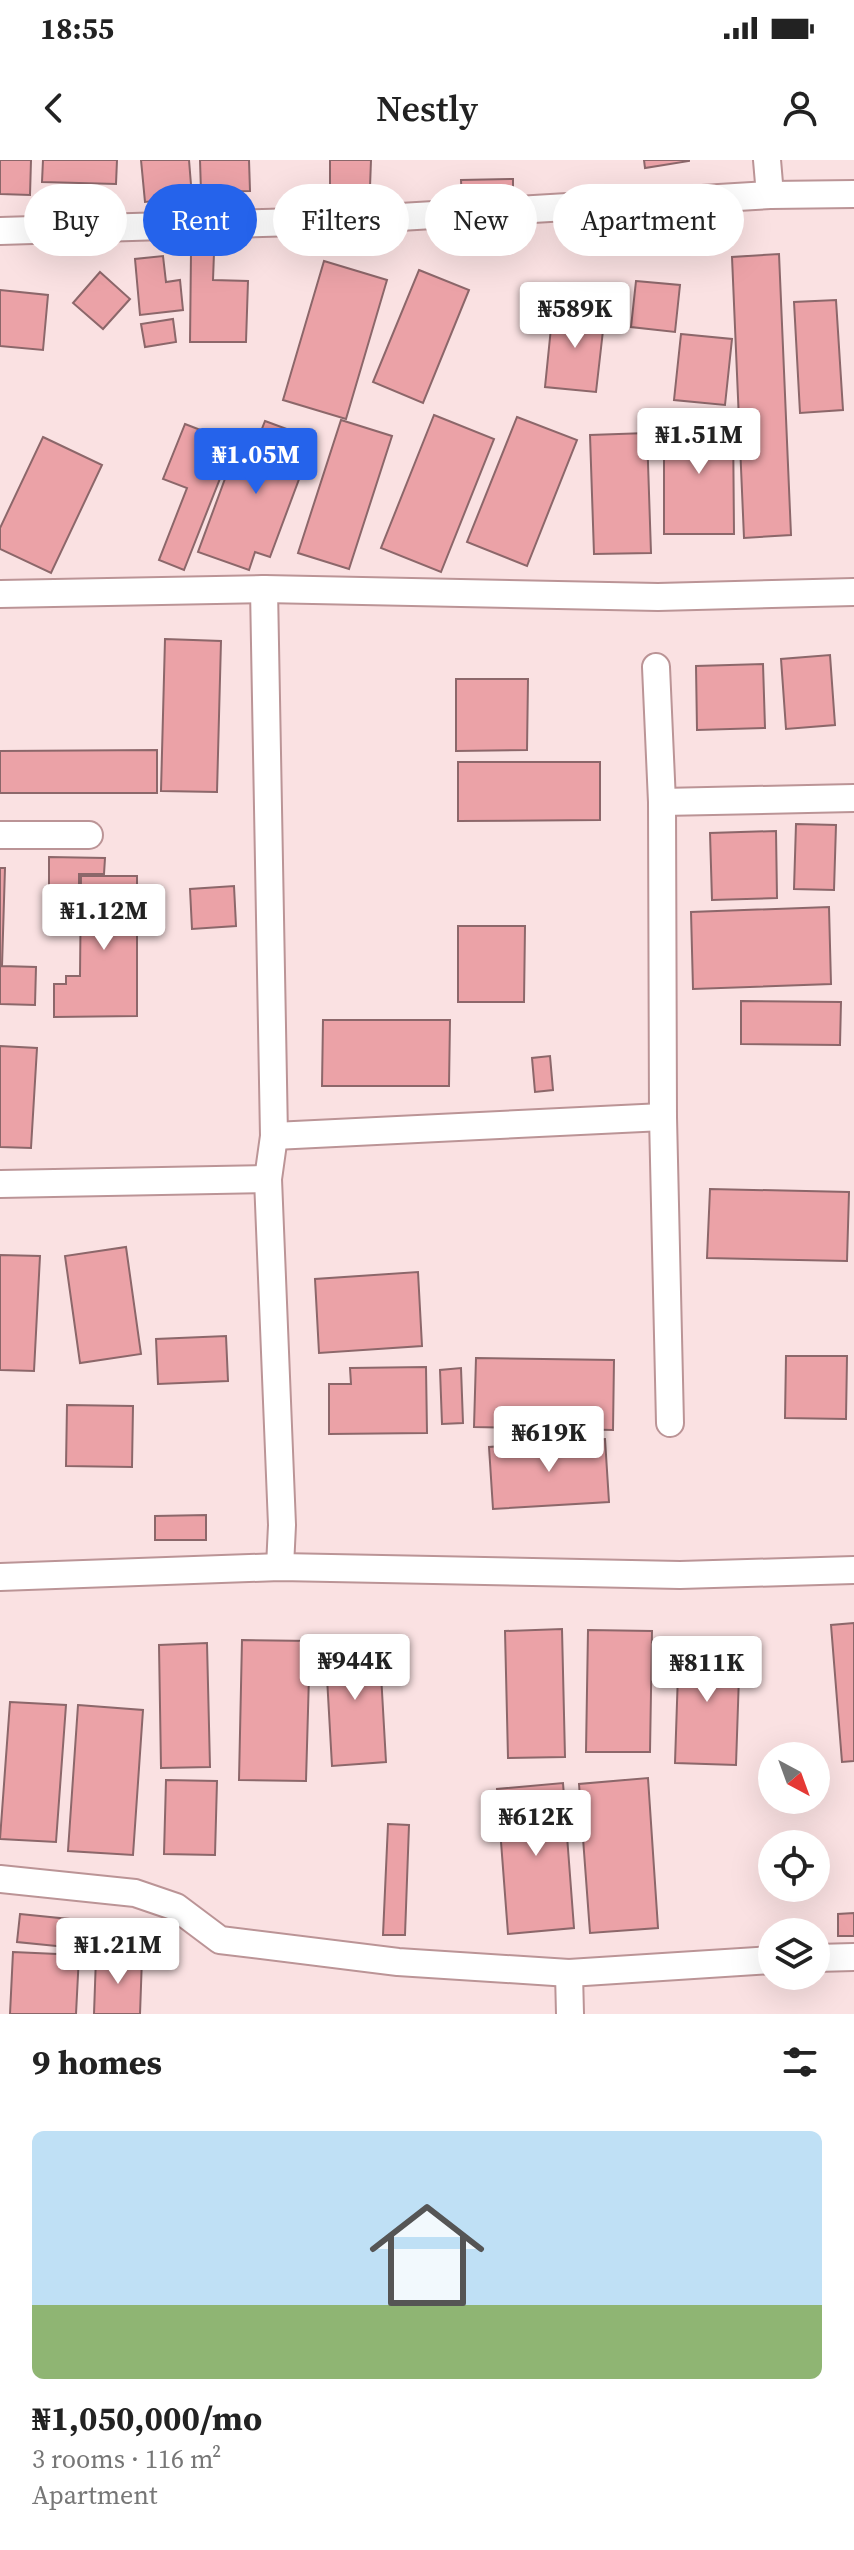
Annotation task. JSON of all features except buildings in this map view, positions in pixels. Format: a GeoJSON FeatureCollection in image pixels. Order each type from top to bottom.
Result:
{"type":"FeatureCollection","features":[{"type":"Feature","properties":{"kind":"street"},"geometry":{"type":"LineString","coordinates":[[767,160],[770,195]]}},
{"type":"Feature","properties":{"kind":"street"},"geometry":{"type":"LineString","coordinates":[[0,231],[332,221],[770,195],[854,194]]}},
{"type":"Feature","properties":{"kind":"street"},"geometry":{"type":"LineString","coordinates":[[0,594],[264,589],[658,597],[854,592]]}},
{"type":"Feature","properties":{"kind":"street"},"geometry":{"type":"LineString","coordinates":[[264,589],[274,1136],[268,1179],[282,1525],[280,1567]]}},
{"type":"Feature","properties":{"kind":"street"},"geometry":{"type":"LineString","coordinates":[[656,667],[662,802],[663,1117],[670,1423]]}},
{"type":"Feature","properties":{"kind":"street"},"geometry":{"type":"LineString","coordinates":[[662,802],[854,798]]}},
{"type":"Feature","properties":{"kind":"street"},"geometry":{"type":"LineString","coordinates":[[0,835],[89,835]]}},
{"type":"Feature","properties":{"kind":"street"},"geometry":{"type":"LineString","coordinates":[[274,1136],[663,1117]]}},
{"type":"Feature","properties":{"kind":"street"},"geometry":{"type":"LineString","coordinates":[[0,1184],[268,1179]]}},
{"type":"Feature","properties":{"kind":"street"},"geometry":{"type":"LineString","coordinates":[[0,1577],[280,1567],[680,1575],[854,1570]]}},
{"type":"Feature","properties":{"kind":"street"},"geometry":{"type":"LineString","coordinates":[[0,1879],[135,1893],[176,1907],[220,1940],[398,1962],[569,1973],[758,1961]]}},
{"type":"Feature","properties":{"kind":"street"},"geometry":{"type":"LineString","coordinates":[[830,1958],[854,1957]]}},
{"type":"Feature","properties":{"kind":"street"},"geometry":{"type":"LineString","coordinates":[[569,1973],[570,2014]]}}]}
